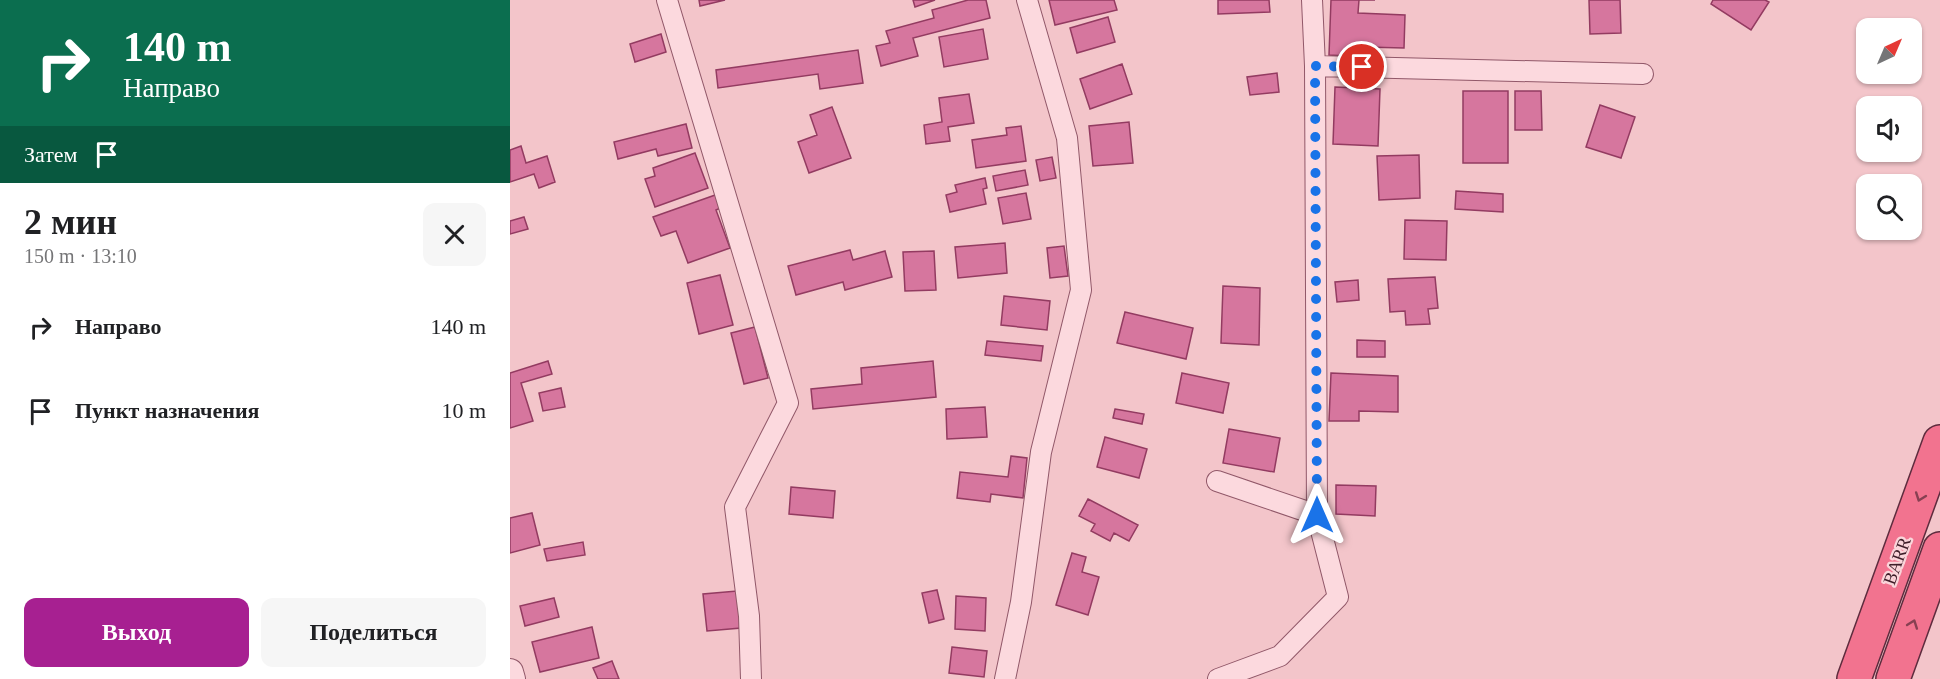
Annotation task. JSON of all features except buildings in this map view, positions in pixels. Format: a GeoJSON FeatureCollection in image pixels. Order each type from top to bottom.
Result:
{"type":"FeatureCollection","features":[{"type":"Feature","properties":{"kind":"highway","name":"BARR"},"geometry":{"type":"LineString","coordinates":[[1854,679],[1940,442]]}},
{"type":"Feature","properties":{"kind":"highway","name":"BARR"},"geometry":{"type":"LineString","coordinates":[[1893,679],[1940,549]]}},
{"type":"Feature","properties":{"kind":"street"},"geometry":{"type":"LineString","coordinates":[[667,0],[788,403],[735,507],[749,616],[751,679]]}},
{"type":"Feature","properties":{"kind":"street"},"geometry":{"type":"LineString","coordinates":[[1005,679],[1021,602],[1041,452],[1080,290],[1067,138],[1028,0]]}},
{"type":"Feature","properties":{"kind":"street"},"geometry":{"type":"LineString","coordinates":[[1218,679],[1280,656],[1338,597],[1317,515],[1315,66],[1312,0]]}},
{"type":"Feature","properties":{"kind":"street"},"geometry":{"type":"LineString","coordinates":[[1315,66],[1643,74]]}},
{"type":"Feature","properties":{"kind":"street"},"geometry":{"type":"LineString","coordinates":[[1217,481],[1317,515]]}},
{"type":"Feature","properties":{"kind":"street"},"geometry":{"type":"LineString","coordinates":[[510,672],[512,679]]}},
{"type":"Feature","properties":{"kind":"route"},"geometry":{"type":"LineString","coordinates":[[1317,515],[1315,66],[1362,67]]}}]}
